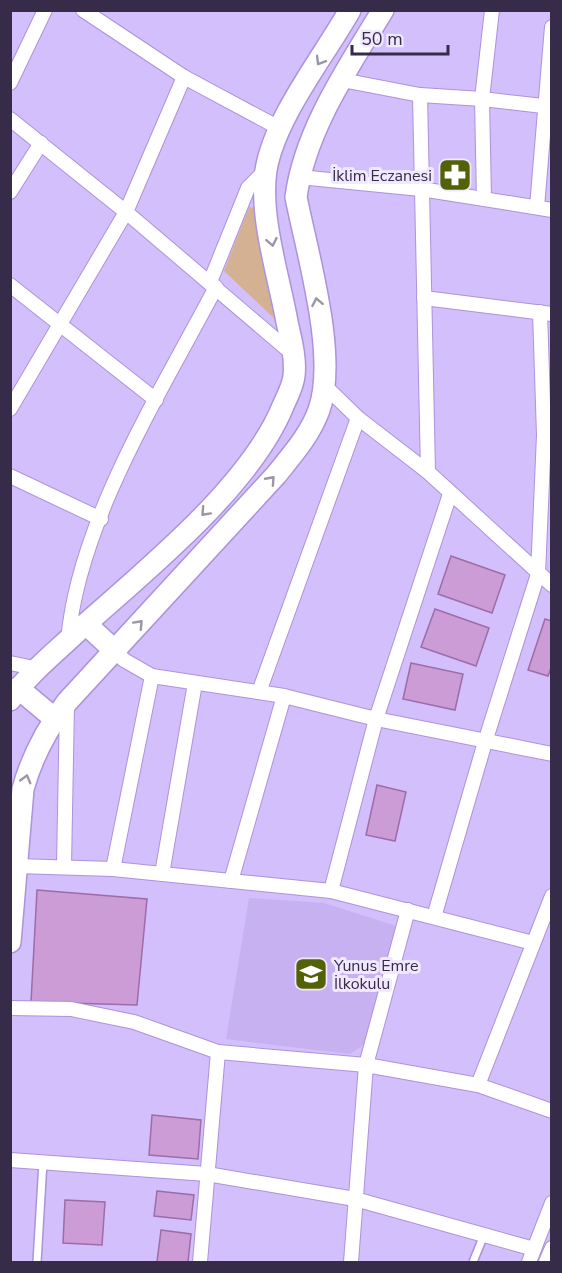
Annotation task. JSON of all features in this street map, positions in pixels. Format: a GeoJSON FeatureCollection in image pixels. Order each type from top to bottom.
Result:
{"type":"FeatureCollection","features":[{"type":"Feature","properties":{"kind":"main road"},"geometry":{"type":"LineString","coordinates":[[10,942],[23,789],[37,749],[61,711],[276,475],[306,437],[314,419],[325,386],[321,330],[296,196],[299,177],[309,145],[342,80],[383,10]]}},
{"type":"Feature","properties":{"kind":"main road"},"geometry":{"type":"LineString","coordinates":[[61,711],[14,694],[68,640],[170,549],[226,490],[262,444],[284,404],[294,378],[294,355],[268,223],[265,196],[266,170],[281,129],[345,12]]}},
{"type":"Feature","properties":{"kind":"main road"},"geometry":{"type":"LineString","coordinates":[[289,330],[321,330]]}},
{"type":"Feature","properties":{"kind":"main road"},"geometry":{"type":"LineString","coordinates":[[284,404],[314,419]]}},
{"type":"Feature","properties":{"kind":"main road"},"geometry":{"type":"LineString","coordinates":[[86,624],[115,651]]}},
{"type":"Feature","properties":{"kind":"street"},"geometry":{"type":"LineString","coordinates":[[10,83],[45,10]]}},
{"type":"Feature","properties":{"kind":"street"},"geometry":{"type":"LineString","coordinates":[[83,10],[184,77],[281,129]]}},
{"type":"Feature","properties":{"kind":"street"},"geometry":{"type":"LineString","coordinates":[[484,199],[482,99],[492,10]]}},
{"type":"Feature","properties":{"kind":"street"},"geometry":{"type":"LineString","coordinates":[[537,207],[549,107],[552,27]]}},
{"type":"Feature","properties":{"kind":"street"},"geometry":{"type":"LineString","coordinates":[[10,409],[58,323],[126,212],[184,77]]}},
{"type":"Feature","properties":{"kind":"street"},"geometry":{"type":"LineString","coordinates":[[342,80],[420,95],[549,107]]}},
{"type":"Feature","properties":{"kind":"street"},"geometry":{"type":"LineString","coordinates":[[420,95],[428,472]]}},
{"type":"Feature","properties":{"kind":"street"},"geometry":{"type":"LineString","coordinates":[[10,119],[126,212],[294,355]]}},
{"type":"Feature","properties":{"kind":"street"},"geometry":{"type":"LineString","coordinates":[[10,192],[41,143]]}},
{"type":"Feature","properties":{"kind":"street"},"geometry":{"type":"LineString","coordinates":[[68,640],[71,606],[82,566],[122,466],[213,285],[248,188],[266,170]]}},
{"type":"Feature","properties":{"kind":"street"},"geometry":{"type":"LineString","coordinates":[[299,177],[421,189],[552,210]]}},
{"type":"Feature","properties":{"kind":"street"},"geometry":{"type":"LineString","coordinates":[[10,285],[156,400]]}},
{"type":"Feature","properties":{"kind":"street"},"geometry":{"type":"LineString","coordinates":[[424,298],[546,313],[548,437],[538,574],[485,742],[434,917]]}},
{"type":"Feature","properties":{"kind":"street"},"geometry":{"type":"LineString","coordinates":[[325,386],[358,418],[428,472],[552,585]]}},
{"type":"Feature","properties":{"kind":"street"},"geometry":{"type":"LineString","coordinates":[[259,692],[358,418]]}},
{"type":"Feature","properties":{"kind":"street"},"geometry":{"type":"LineString","coordinates":[[10,476],[101,519]]}},
{"type":"Feature","properties":{"kind":"street"},"geometry":{"type":"LineString","coordinates":[[331,891],[375,719],[450,494]]}},
{"type":"Feature","properties":{"kind":"street"},"geometry":{"type":"LineString","coordinates":[[115,651],[124,660],[152,676],[284,696],[375,719],[552,754]]}},
{"type":"Feature","properties":{"kind":"street"},"geometry":{"type":"LineString","coordinates":[[10,663],[39,669]]}},
{"type":"Feature","properties":{"kind":"street"},"geometry":{"type":"LineString","coordinates":[[113,869],[152,676]]}},
{"type":"Feature","properties":{"kind":"street"},"geometry":{"type":"LineString","coordinates":[[162,874],[195,683]]}},
{"type":"Feature","properties":{"kind":"street"},"geometry":{"type":"LineString","coordinates":[[231,881],[284,696]]}},
{"type":"Feature","properties":{"kind":"street"},"geometry":{"type":"LineString","coordinates":[[61,711],[64,867]]}},
{"type":"Feature","properties":{"kind":"street"},"geometry":{"type":"LineString","coordinates":[[16,866],[113,869],[331,891],[533,943]]}},
{"type":"Feature","properties":{"kind":"street"},"geometry":{"type":"LineString","coordinates":[[478,1085],[552,896]]}},
{"type":"Feature","properties":{"kind":"street"},"geometry":{"type":"LineString","coordinates":[[351,1263],[366,1065],[408,910]]}},
{"type":"Feature","properties":{"kind":"street"},"geometry":{"type":"LineString","coordinates":[[10,1008],[71,1009],[134,1022],[218,1052],[366,1065],[478,1085],[552,1110]]}},
{"type":"Feature","properties":{"kind":"street"},"geometry":{"type":"LineString","coordinates":[[200,1263],[218,1052]]}},
{"type":"Feature","properties":{"kind":"street"},"geometry":{"type":"LineString","coordinates":[[10,1160],[207,1174],[355,1200],[534,1249]]}},
{"type":"Feature","properties":{"kind":"street"},"geometry":{"type":"LineString","coordinates":[[529,1263],[552,1203]]}},
{"type":"Feature","properties":{"kind":"street"},"geometry":{"type":"LineString","coordinates":[[546,1263],[552,1248]]}},
{"type":"Feature","properties":{"kind":"lane"},"geometry":{"type":"LineString","coordinates":[[38,1263],[43,1162]]}},
{"type":"Feature","properties":{"kind":"lane"},"geometry":{"type":"LineString","coordinates":[[473,1263],[484,1235]]}},
{"type":"Feature","properties":{"kind":"shaded area"},"geometry":{"type":"Polygon","coordinates":[[[249,207],[257,208],[278,322],[224,271],[249,207]]]}},
{"type":"Feature","properties":{"kind":"shaded area","name":"Yunus Emre İlkokulu"},"geometry":{"type":"Polygon","coordinates":[[[249,898],[324,903],[396,926],[375,1022],[365,1044],[350,1054],[226,1039],[249,898]]]}},
{"type":"Feature","properties":{"kind":"building"},"geometry":{"type":"Polygon","coordinates":[[[451,556],[505,575],[492,613],[438,594],[451,556]]]}},
{"type":"Feature","properties":{"kind":"building"},"geometry":{"type":"Polygon","coordinates":[[[435,609],[489,628],[476,666],[421,647],[435,609]]]}},
{"type":"Feature","properties":{"kind":"building"},"geometry":{"type":"Polygon","coordinates":[[[545,619],[552,621],[552,665],[548,676],[528,670],[545,619]]]}},
{"type":"Feature","properties":{"kind":"building"},"geometry":{"type":"Polygon","coordinates":[[[411,663],[463,674],[455,710],[403,699],[411,663]]]}},
{"type":"Feature","properties":{"kind":"building"},"geometry":{"type":"Polygon","coordinates":[[[377,785],[406,792],[395,841],[366,835],[377,785]]]}},
{"type":"Feature","properties":{"kind":"building"},"geometry":{"type":"Polygon","coordinates":[[[37,890],[147,899],[137,1005],[31,1002],[37,890]]]}},
{"type":"Feature","properties":{"kind":"building"},"geometry":{"type":"Polygon","coordinates":[[[152,1115],[201,1120],[198,1159],[149,1155],[152,1115]]]}},
{"type":"Feature","properties":{"kind":"building"},"geometry":{"type":"Polygon","coordinates":[[[157,1191],[194,1195],[191,1220],[154,1216],[157,1191]]]}},
{"type":"Feature","properties":{"kind":"building"},"geometry":{"type":"Polygon","coordinates":[[[65,1200],[105,1202],[102,1245],[63,1243],[65,1200]]]}},
{"type":"Feature","properties":{"kind":"building"},"geometry":{"type":"Polygon","coordinates":[[[161,1230],[191,1234],[188,1262],[157,1262],[161,1230]]]}},
{"type":"Feature","properties":{"kind":"place","name":"İklim Eczanesi"},"geometry":{"type":"Point","coordinates":[455,175]}},
{"type":"Feature","properties":{"kind":"place","name":"Yunus Emre İlkokulu"},"geometry":{"type":"Point","coordinates":[311,974]}}]}
